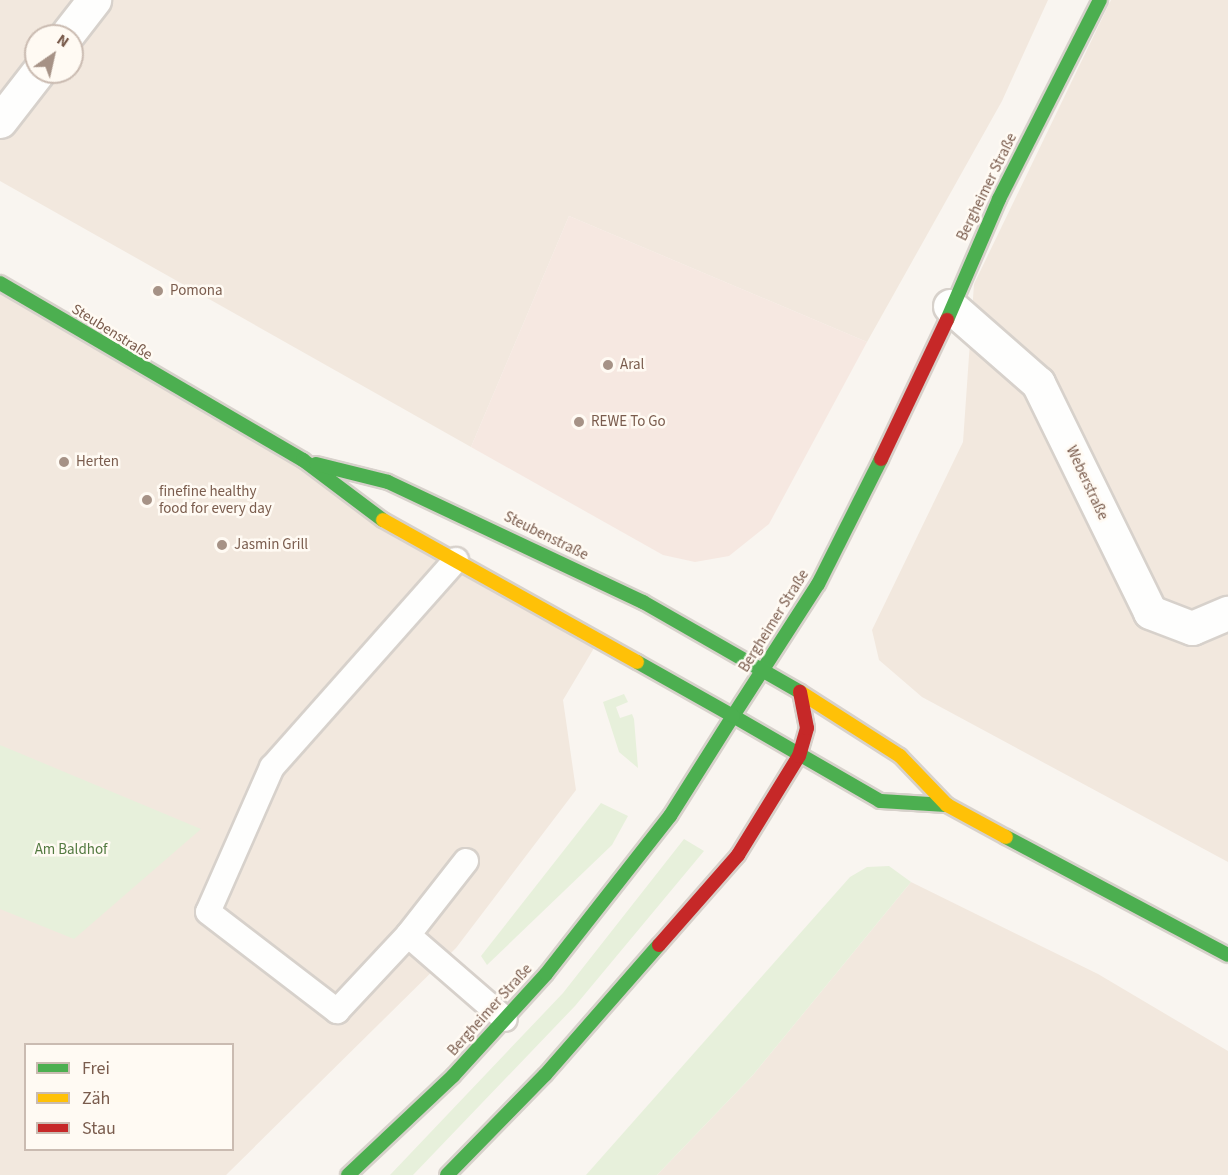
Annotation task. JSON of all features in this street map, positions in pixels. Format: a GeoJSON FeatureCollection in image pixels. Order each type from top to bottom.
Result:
{"type":"FeatureCollection","features":[{"type":"Feature","properties":{"kind":"main road","name":"Bergheimer Straße"},"geometry":{"type":"LineString","coordinates":[[348,1175],[505,1018],[670,816],[764,669],[828,563],[930,360],[950,306],[1100,0]]}},
{"type":"Feature","properties":{"kind":"main road","name":"Steubenstraße"},"geometry":{"type":"LineString","coordinates":[[0,283],[303,460],[370,513],[733,716]]}},
{"type":"Feature","properties":{"kind":"main road","name":"Steubenstraße"},"geometry":{"type":"LineString","coordinates":[[303,460],[388,482],[513,538],[764,669]]}},
{"type":"Feature","properties":{"kind":"main road"},"geometry":{"type":"LineString","coordinates":[[764,669],[900,756],[947,805],[1228,955]]}},
{"type":"Feature","properties":{"kind":"main road"},"geometry":{"type":"LineString","coordinates":[[447,1175],[545,1075],[738,855],[799,756],[807,728],[800,692]]}},
{"type":"Feature","properties":{"kind":"main road"},"geometry":{"type":"LineString","coordinates":[[733,716],[880,801],[947,805]]}},
{"type":"Feature","properties":{"kind":"street"},"geometry":{"type":"LineString","coordinates":[[75,24],[94,0]]}},
{"type":"Feature","properties":{"kind":"street"},"geometry":{"type":"LineString","coordinates":[[0,121],[29,84]]}},
{"type":"Feature","properties":{"kind":"street","name":"Weberstraße"},"geometry":{"type":"LineString","coordinates":[[950,306],[1038,383],[1150,612],[1192,628],[1228,614]]}},
{"type":"Feature","properties":{"kind":"lane"},"geometry":{"type":"LineString","coordinates":[[456,560],[272,767],[208,912],[337,1011],[408,935],[466,861]]}},
{"type":"Feature","properties":{"kind":"lane"},"geometry":{"type":"LineString","coordinates":[[408,935],[505,1018]]}},
{"type":"Feature","properties":{"kind":"shaded area"},"geometry":{"type":"Polygon","coordinates":[[[0,0],[1048,0],[1002,101],[867,342],[569,216],[471,447],[0,181],[0,0]]]}},
{"type":"Feature","properties":{"kind":"shaded area"},"geometry":{"type":"Polygon","coordinates":[[[1111,0],[1228,0],[1228,862],[922,697],[879,660],[872,630],[963,442],[974,284],[1111,0]]]}},
{"type":"Feature","properties":{"kind":"shaded area"},"geometry":{"type":"Polygon","coordinates":[[[569,216],[867,342],[769,524],[729,556],[695,562],[663,555],[471,447],[569,216]]]}},
{"type":"Feature","properties":{"kind":"shaded area"},"geometry":{"type":"Polygon","coordinates":[[[0,290],[597,643],[563,700],[576,790],[456,948],[226,1175],[0,1175],[0,290]]]}},
{"type":"Feature","properties":{"kind":"shaded area"},"geometry":{"type":"Polygon","coordinates":[[[911,882],[1098,974],[1228,1051],[1228,1175],[657,1175],[753,1075],[911,882]]]}},
{"type":"Feature","properties":{"kind":"green space"},"geometry":{"type":"Polygon","coordinates":[[[624,694],[628,702],[616,707],[620,718],[632,714],[634,719],[638,768],[619,752],[603,702],[624,694]]]}},
{"type":"Feature","properties":{"kind":"green space","name":"Am Baldhof"},"geometry":{"type":"Polygon","coordinates":[[[0,745],[201,829],[74,939],[0,909],[0,745]]]}},
{"type":"Feature","properties":{"kind":"green space"},"geometry":{"type":"Polygon","coordinates":[[[601,803],[628,816],[612,845],[487,965],[481,956],[601,803]]]}},
{"type":"Feature","properties":{"kind":"green space"},"geometry":{"type":"Polygon","coordinates":[[[684,839],[704,851],[575,1006],[413,1175],[390,1175],[563,993],[684,839]]]}},
{"type":"Feature","properties":{"kind":"green space"},"geometry":{"type":"Polygon","coordinates":[[[889,866],[911,882],[753,1075],[657,1175],[586,1175],[850,877],[867,867],[889,866]]]}},
{"type":"Feature","properties":{"kind":"traffic: fast"},"geometry":{"type":"LineString","coordinates":[[947,320],[999,199],[1100,0]]}},
{"type":"Feature","properties":{"kind":"traffic: fast"},"geometry":{"type":"LineString","coordinates":[[0,283],[303,460],[383,520]]}},
{"type":"Feature","properties":{"kind":"traffic: fast"},"geometry":{"type":"LineString","coordinates":[[881,459],[818,584],[733,716],[880,801],[947,805]]}},
{"type":"Feature","properties":{"kind":"traffic: fast"},"geometry":{"type":"LineString","coordinates":[[316,464],[388,482],[643,602],[800,692]]}},
{"type":"Feature","properties":{"kind":"traffic: fast"},"geometry":{"type":"LineString","coordinates":[[348,1175],[453,1076],[546,974],[670,816],[733,716],[637,662]]}},
{"type":"Feature","properties":{"kind":"traffic: fast"},"geometry":{"type":"LineString","coordinates":[[1006,837],[1228,955]]}},
{"type":"Feature","properties":{"kind":"traffic: fast"},"geometry":{"type":"LineString","coordinates":[[447,1175],[545,1075],[659,945]]}},
{"type":"Feature","properties":{"kind":"traffic: slow"},"geometry":{"type":"LineString","coordinates":[[383,520],[637,662]]}},
{"type":"Feature","properties":{"kind":"traffic: slow"},"geometry":{"type":"LineString","coordinates":[[800,692],[900,756],[947,805],[1006,837]]}},
{"type":"Feature","properties":{"kind":"traffic: jam"},"geometry":{"type":"LineString","coordinates":[[881,459],[947,320]]}},
{"type":"Feature","properties":{"kind":"traffic: jam"},"geometry":{"type":"LineString","coordinates":[[659,945],[738,855],[799,756],[807,728],[800,692]]}},
{"type":"Feature","properties":{"kind":"place","name":"Pomona"},"geometry":{"type":"Point","coordinates":[158,291]}},
{"type":"Feature","properties":{"kind":"place","name":"Aral"},"geometry":{"type":"Point","coordinates":[608,365]}},
{"type":"Feature","properties":{"kind":"place","name":"REWE To Go"},"geometry":{"type":"Point","coordinates":[579,422]}},
{"type":"Feature","properties":{"kind":"place","name":"Herten"},"geometry":{"type":"Point","coordinates":[64,462]}},
{"type":"Feature","properties":{"kind":"place","name":"finefine healthy food for every day"},"geometry":{"type":"Point","coordinates":[147,500]}},
{"type":"Feature","properties":{"kind":"place","name":"Jasmin Grill"},"geometry":{"type":"Point","coordinates":[222,545]}}]}
